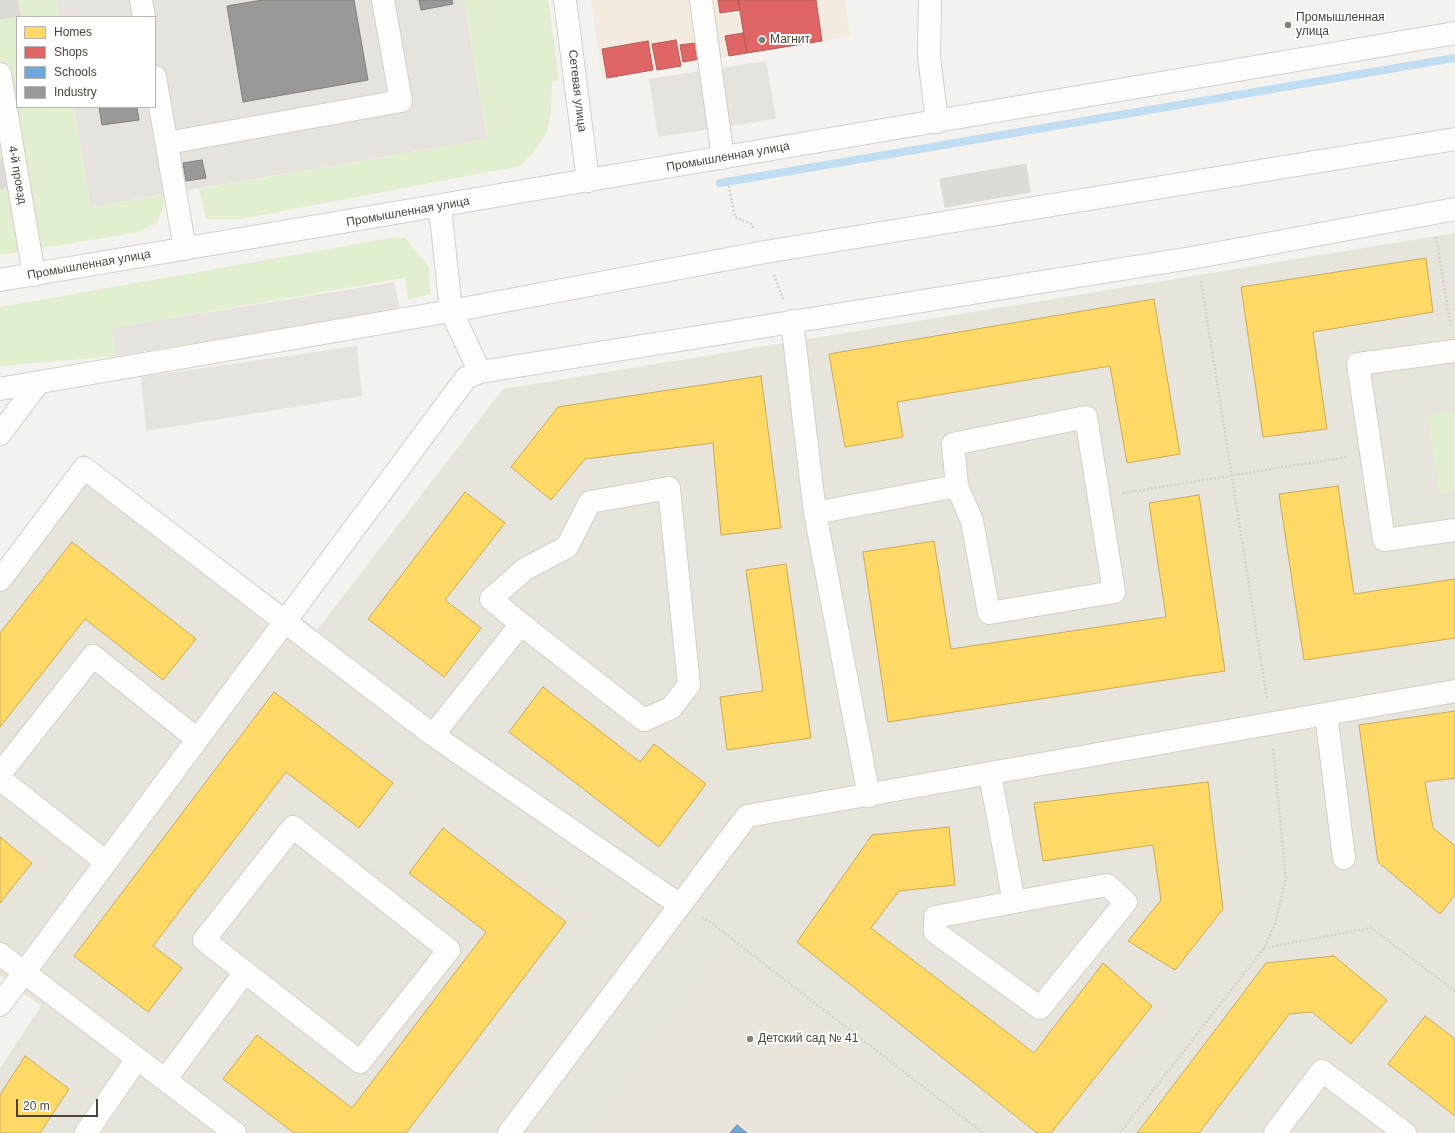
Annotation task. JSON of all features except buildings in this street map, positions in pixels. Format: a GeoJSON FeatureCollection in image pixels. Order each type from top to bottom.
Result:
{"type":"FeatureCollection","features":[{"type":"Feature","properties":{"kind":"street"},"geometry":{"type":"LineString","coordinates":[[141,0],[144,16]]}},
{"type":"Feature","properties":{"kind":"street"},"geometry":{"type":"LineString","coordinates":[[166,143],[401,101],[383,0]]}},
{"type":"Feature","properties":{"kind":"street","name":"Сетевая улица"},"geometry":{"type":"LineString","coordinates":[[565,0],[588,181]]}},
{"type":"Feature","properties":{"kind":"street"},"geometry":{"type":"LineString","coordinates":[[701,0],[723,158]]}},
{"type":"Feature","properties":{"kind":"street"},"geometry":{"type":"LineString","coordinates":[[930,0],[929,57],[937,122]]}},
{"type":"Feature","properties":{"kind":"street","name":"Промышленная улица"},"geometry":{"type":"LineString","coordinates":[[0,280],[1455,33]]}},
{"type":"Feature","properties":{"kind":"street","name":"4-й проезд"},"geometry":{"type":"LineString","coordinates":[[0,74],[34,275]]}},
{"type":"Feature","properties":{"kind":"street"},"geometry":{"type":"LineString","coordinates":[[156,83],[185,249]]}},
{"type":"Feature","properties":{"kind":"street"},"geometry":{"type":"LineString","coordinates":[[0,389],[451,311],[765,252],[1455,139]]}},
{"type":"Feature","properties":{"kind":"street"},"geometry":{"type":"LineString","coordinates":[[440,206],[451,311],[480,372]]}},
{"type":"Feature","properties":{"kind":"street"},"geometry":{"type":"LineString","coordinates":[[0,1005],[466,378],[480,372],[1197,257],[1455,209]]}},
{"type":"Feature","properties":{"kind":"street"},"geometry":{"type":"LineString","coordinates":[[792,321],[815,513],[869,796]]}},
{"type":"Feature","properties":{"kind":"street"},"geometry":{"type":"LineString","coordinates":[[1455,351],[1358,364],[1384,540],[1455,530]]}},
{"type":"Feature","properties":{"kind":"street"},"geometry":{"type":"LineString","coordinates":[[0,434],[39,382]]}},
{"type":"Feature","properties":{"kind":"street"},"geometry":{"type":"LineString","coordinates":[[1086,417],[1114,592],[989,613],[972,521],[957,486],[953,444],[1086,417]]}},
{"type":"Feature","properties":{"kind":"street"},"geometry":{"type":"LineString","coordinates":[[0,580],[84,468],[432,735],[680,906]]}},
{"type":"Feature","properties":{"kind":"street"},"geometry":{"type":"LineString","coordinates":[[815,513],[957,486]]}},
{"type":"Feature","properties":{"kind":"street"},"geometry":{"type":"LineString","coordinates":[[669,488],[689,685],[671,708],[644,720],[521,624],[491,599],[525,569],[567,547],[590,502],[669,488]]}},
{"type":"Feature","properties":{"kind":"street"},"geometry":{"type":"LineString","coordinates":[[432,735],[521,624]]}},
{"type":"Feature","properties":{"kind":"street"},"geometry":{"type":"LineString","coordinates":[[0,774],[93,656],[197,739]]}},
{"type":"Feature","properties":{"kind":"street"},"geometry":{"type":"LineString","coordinates":[[509,1133],[747,816],[869,796],[1455,692]]}},
{"type":"Feature","properties":{"kind":"street"},"geometry":{"type":"LineString","coordinates":[[1326,714],[1344,858]]}},
{"type":"Feature","properties":{"kind":"street"},"geometry":{"type":"LineString","coordinates":[[990,774],[1014,902]]}},
{"type":"Feature","properties":{"kind":"street"},"geometry":{"type":"LineString","coordinates":[[0,779],[106,862]]}},
{"type":"Feature","properties":{"kind":"street"},"geometry":{"type":"LineString","coordinates":[[293,827],[449,950],[360,1062],[245,972],[204,940],[293,827]]}},
{"type":"Feature","properties":{"kind":"street"},"geometry":{"type":"LineString","coordinates":[[1107,885],[1126,902],[1040,1008],[935,932],[935,917],[1014,902],[1107,885]]}},
{"type":"Feature","properties":{"kind":"street"},"geometry":{"type":"LineString","coordinates":[[0,954],[235,1133]]}},
{"type":"Feature","properties":{"kind":"street"},"geometry":{"type":"LineString","coordinates":[[165,1080],[245,972]]}},
{"type":"Feature","properties":{"kind":"street"},"geometry":{"type":"LineString","coordinates":[[86,1133],[137,1059]]}},
{"type":"Feature","properties":{"kind":"street"},"geometry":{"type":"LineString","coordinates":[[1276,1133],[1322,1070],[1405,1133]]}},
{"type":"Feature","properties":{"kind":"path"},"geometry":{"type":"LineString","coordinates":[[1432,213],[1455,351]]}},
{"type":"Feature","properties":{"kind":"path"},"geometry":{"type":"LineString","coordinates":[[1120,1133],[1264,948],[1275,924],[1286,878],[1271,724],[1197,257]]}},
{"type":"Feature","properties":{"kind":"path"},"geometry":{"type":"LineString","coordinates":[[1099,497],[1371,453]]}},
{"type":"Feature","properties":{"kind":"path"},"geometry":{"type":"LineString","coordinates":[[680,906],[710,922],[983,1133]]}},
{"type":"Feature","properties":{"kind":"path"},"geometry":{"type":"LineString","coordinates":[[1264,948],[1371,928],[1455,991]]}},
{"type":"Feature","properties":{"kind":"shaded area"},"geometry":{"type":"Polygon","coordinates":[[[56,0],[464,0],[487,139],[91,207],[74,108],[156,108],[156,16],[59,16],[56,0]]]}},
{"type":"Feature","properties":{"kind":"shaded area"},"geometry":{"type":"Polygon","coordinates":[[[591,0],[845,0],[850,37],[729,56],[602,79],[591,0]]]}},
{"type":"Feature","properties":{"kind":"shaded area"},"geometry":{"type":"Polygon","coordinates":[[[766,61],[776,119],[658,137],[649,79],[766,61]]]}},
{"type":"Feature","properties":{"kind":"shaded area"},"geometry":{"type":"Polygon","coordinates":[[[153,130],[164,192],[100,203],[89,142],[153,130]]]}},
{"type":"Feature","properties":{"kind":"shaded area"},"geometry":{"type":"Polygon","coordinates":[[[1455,233],[1455,1133],[0,1133],[0,1068],[41,1006],[0,975],[0,564],[84,454],[317,630],[503,389],[1455,233]]]}},
{"type":"Feature","properties":{"kind":"shaded area"},"geometry":{"type":"Polygon","coordinates":[[[394,282],[400,309],[116,356],[112,328],[394,282]]]}},
{"type":"Feature","properties":{"kind":"shaded area"},"geometry":{"type":"Polygon","coordinates":[[[357,346],[362,396],[146,431],[141,377],[357,346]]]}},
{"type":"Feature","properties":{"kind":"shaded area","name":"Детский сад № 41"},"geometry":{"type":"Polygon","coordinates":[[[725,945],[958,1133],[593,1133],[725,945]]]}},
{"type":"Feature","properties":{"kind":"green space"},"geometry":{"type":"Polygon","coordinates":[[[17,0],[56,0],[59,16],[20,16],[17,0]]]}},
{"type":"Feature","properties":{"kind":"green space"},"geometry":{"type":"Polygon","coordinates":[[[464,0],[548,0],[559,80],[552,82],[551,111],[547,132],[535,151],[520,166],[241,219],[206,219],[199,189],[487,139],[464,0]]]}},
{"type":"Feature","properties":{"kind":"green space"},"geometry":{"type":"Polygon","coordinates":[[[16,17],[16,108],[74,108],[91,207],[164,195],[163,209],[157,223],[139,232],[0,255],[0,189],[11,187],[0,159],[0,19],[16,17]]]}},
{"type":"Feature","properties":{"kind":"green space"},"geometry":{"type":"Polygon","coordinates":[[[396,237],[405,238],[429,267],[430,294],[408,300],[405,278],[113,328],[116,356],[0,366],[0,307],[396,237]]]}},
{"type":"Feature","properties":{"kind":"green space"},"geometry":{"type":"Polygon","coordinates":[[[1455,411],[1455,492],[1440,494],[1427,416],[1455,411]]]}},
{"type":"Feature","properties":{"kind":"waterway"},"geometry":{"type":"LineString","coordinates":[[720,183],[1455,58]]}},
{"type":"Feature","properties":{"kind":"place","name":"Промышленная улица"},"geometry":{"type":"Point","coordinates":[1288,25]}},
{"type":"Feature","properties":{"kind":"place","name":"Магнит"},"geometry":{"type":"Point","coordinates":[762,40]}},
{"type":"Feature","properties":{"kind":"place","name":"Детский сад № 41"},"geometry":{"type":"Point","coordinates":[750,1039]}}]}
